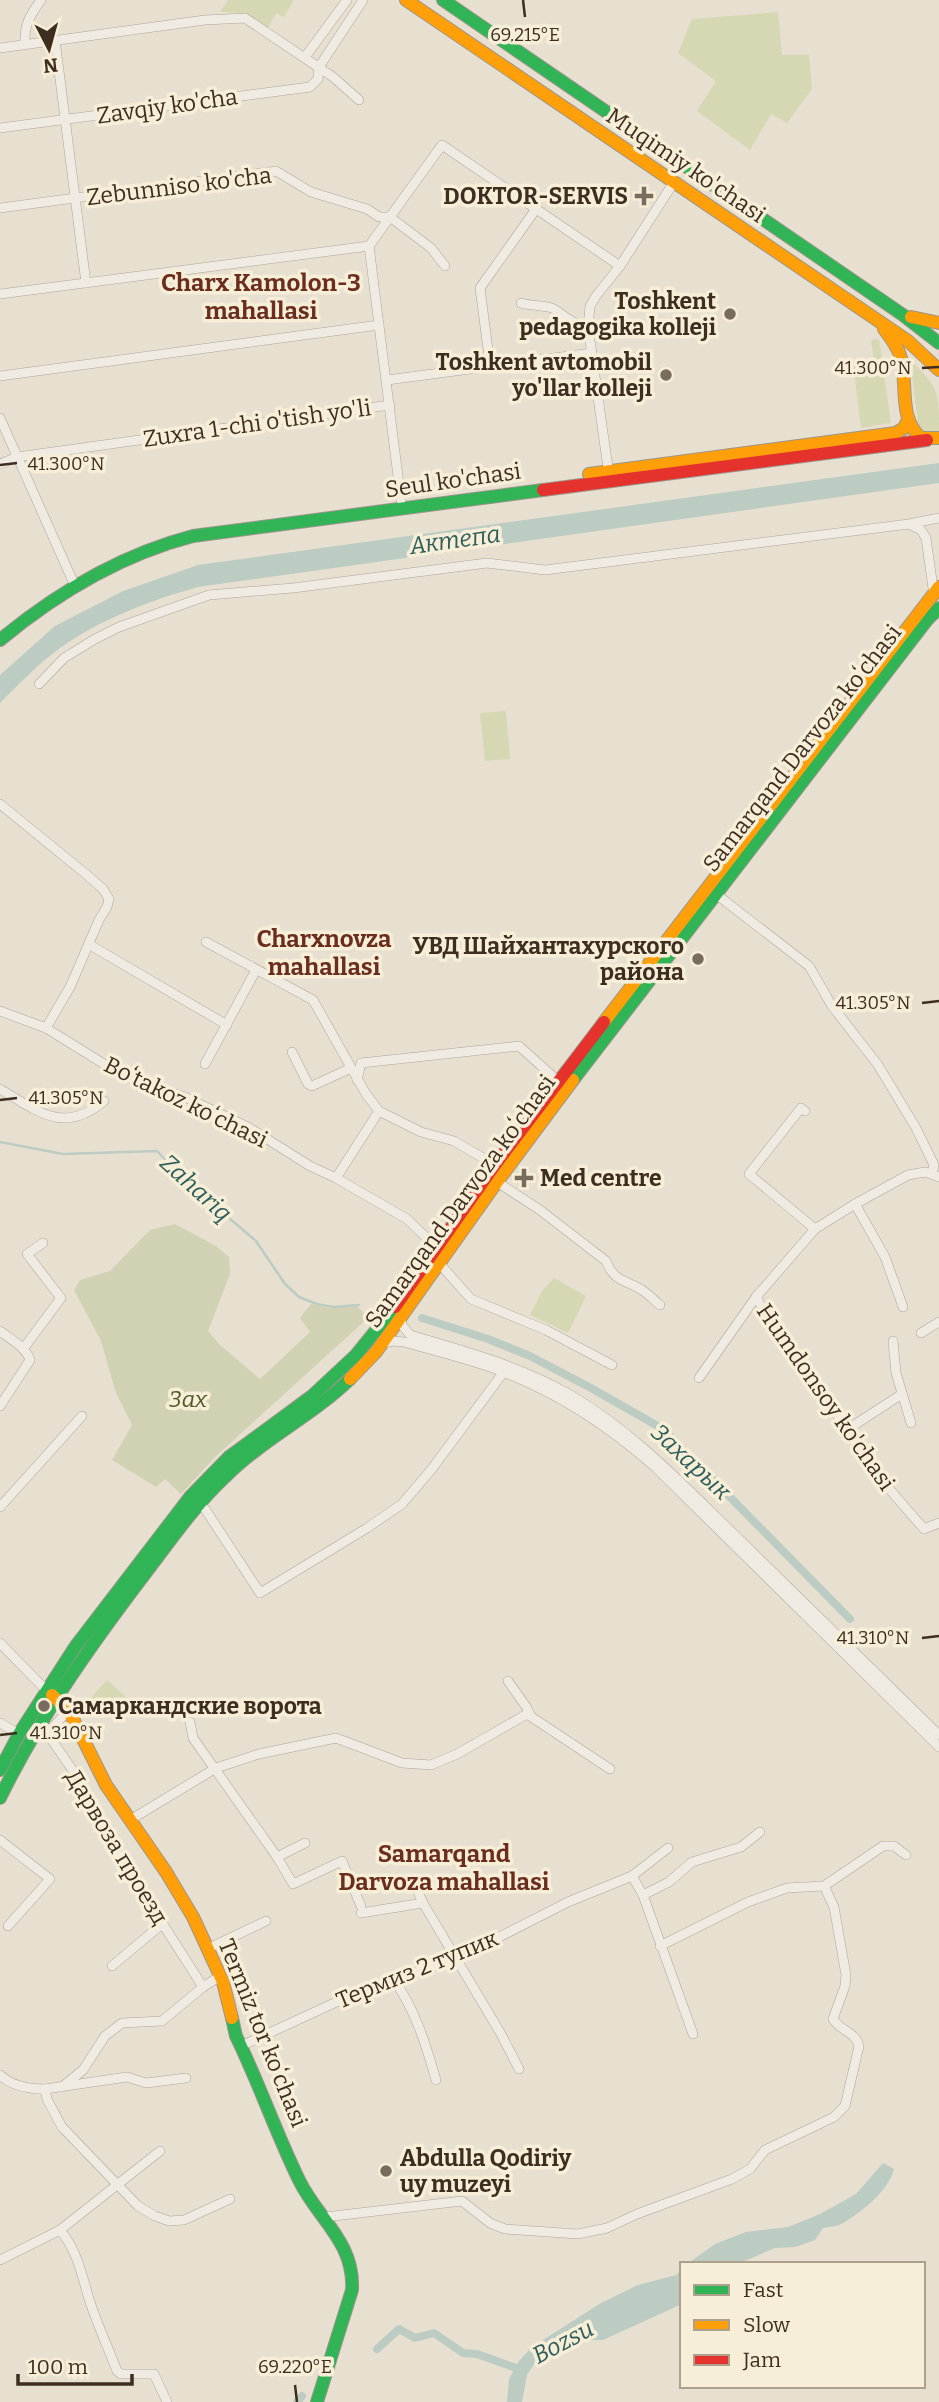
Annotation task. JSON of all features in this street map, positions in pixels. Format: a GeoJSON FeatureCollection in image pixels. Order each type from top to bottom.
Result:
{"type":"FeatureCollection","features":[{"type":"Feature","properties":{"kind":"main road","name":"Muqimiy ko'chasi"},"geometry":{"type":"LineString","coordinates":[[406,0],[874,317],[917,348],[939,370]]}},
{"type":"Feature","properties":{"kind":"main road","name":"Muqimiy ko'chasi"},"geometry":{"type":"LineString","coordinates":[[443,0],[903,315],[939,343]]}},
{"type":"Feature","properties":{"kind":"main road"},"geometry":{"type":"LineString","coordinates":[[503,66],[515,49]]}},
{"type":"Feature","properties":{"kind":"main road"},"geometry":{"type":"LineString","coordinates":[[662,174],[662,162],[667,158],[674,159]]}},
{"type":"Feature","properties":{"kind":"main road"},"geometry":{"type":"LineString","coordinates":[[903,315],[939,323]]}},
{"type":"Feature","properties":{"kind":"main road"},"geometry":{"type":"LineString","coordinates":[[874,317],[891,338],[900,355],[908,420],[914,433],[933,439]]}},
{"type":"Feature","properties":{"kind":"main road"},"geometry":{"type":"LineString","coordinates":[[609,476],[896,433],[905,427],[908,420]]}},
{"type":"Feature","properties":{"kind":"main road","name":"Seul ko'chasi"},"geometry":{"type":"LineString","coordinates":[[0,630],[29,606],[141,545],[190,529],[401,500],[933,439]]}},
{"type":"Feature","properties":{"kind":"main road","name":"Seul ko'chasi"},"geometry":{"type":"LineString","coordinates":[[0,640],[74,582],[156,547],[193,536],[609,476]]}},
{"type":"Feature","properties":{"kind":"main road","name":"Samarqand Darvoza koʻchasi"},"geometry":{"type":"LineString","coordinates":[[0,1798],[51,1694],[107,1603],[204,1481],[229,1457],[312,1396],[393,1321],[439,1263],[936,591]]}},
{"type":"Feature","properties":{"kind":"main road","name":"Samarqand Darvoza koʻchasi"},"geometry":{"type":"LineString","coordinates":[[393,1321],[437,1248],[558,1082],[939,608]]}},
{"type":"Feature","properties":{"kind":"main road","name":"Samarqand Darvoza koʻchasi"},"geometry":{"type":"LineString","coordinates":[[0,1770],[19,1734],[51,1694]]}},
{"type":"Feature","properties":{"kind":"main road","name":"Termiz tor koʻchasi"},"geometry":{"type":"LineString","coordinates":[[51,1694],[68,1711],[106,1785],[179,1894],[220,1976],[241,2046],[300,2183],[340,2242],[353,2277],[352,2290],[318,2401]]}},
{"type":"Feature","properties":{"kind":"street"},"geometry":{"type":"LineString","coordinates":[[25,44],[24,30],[41,0]]}},
{"type":"Feature","properties":{"kind":"street"},"geometry":{"type":"LineString","coordinates":[[305,57],[347,0]]}},
{"type":"Feature","properties":{"kind":"street"},"geometry":{"type":"LineString","coordinates":[[319,68],[363,0]]}},
{"type":"Feature","properties":{"kind":"street"},"geometry":{"type":"LineString","coordinates":[[0,48],[205,20],[245,18],[333,76],[359,100]]}},
{"type":"Feature","properties":{"kind":"street"},"geometry":{"type":"LineString","coordinates":[[55,40],[86,283]]}},
{"type":"Feature","properties":{"kind":"street","name":"Zavqiy ko'cha"},"geometry":{"type":"LineString","coordinates":[[0,128],[310,88],[318,79],[319,68]]}},
{"type":"Feature","properties":{"kind":"street"},"geometry":{"type":"LineString","coordinates":[[401,500],[369,246],[442,145],[620,266]]}},
{"type":"Feature","properties":{"kind":"street","name":"Zebunniso ko'cha"},"geometry":{"type":"LineString","coordinates":[[0,208],[276,171],[311,192],[367,209],[379,217],[390,218],[430,248],[445,266]]}},
{"type":"Feature","properties":{"kind":"street"},"geometry":{"type":"LineString","coordinates":[[609,476],[588,327],[590,306],[620,266],[674,182]]}},
{"type":"Feature","properties":{"kind":"street"},"geometry":{"type":"LineString","coordinates":[[490,365],[480,288],[536,209]]}},
{"type":"Feature","properties":{"kind":"street"},"geometry":{"type":"LineString","coordinates":[[0,295],[369,246]]}},
{"type":"Feature","properties":{"kind":"street"},"geometry":{"type":"LineString","coordinates":[[521,303],[550,307],[565,318],[588,327]]}},
{"type":"Feature","properties":{"kind":"street"},"geometry":{"type":"LineString","coordinates":[[0,376],[379,325]]}},
{"type":"Feature","properties":{"kind":"street"},"geometry":{"type":"LineString","coordinates":[[387,380],[592,353]]}},
{"type":"Feature","properties":{"kind":"street","name":"Zuxra 1-chi o'tish yo'li"},"geometry":{"type":"LineString","coordinates":[[0,464],[17,457],[390,405]]}},
{"type":"Feature","properties":{"kind":"street"},"geometry":{"type":"LineString","coordinates":[[0,418],[74,582]]}},
{"type":"Feature","properties":{"kind":"street"},"geometry":{"type":"LineString","coordinates":[[39,684],[64,658],[95,639],[131,622],[209,595],[293,589],[487,563],[549,570],[939,518]]}},
{"type":"Feature","properties":{"kind":"street"},"geometry":{"type":"LineString","coordinates":[[909,524],[919,528],[926,538],[936,591]]}},
{"type":"Feature","properties":{"kind":"street"},"geometry":{"type":"LineString","coordinates":[[0,804],[103,889],[108,897],[108,905],[90,945],[46,1028]]}},
{"type":"Feature","properties":{"kind":"street","name":"Humdonsoy ko'chasi"},"geometry":{"type":"LineString","coordinates":[[699,1378],[756,1297],[816,1229],[908,1175],[935,1176],[934,1165],[916,1128],[878,1065],[832,1006],[808,966],[712,891]]}},
{"type":"Feature","properties":{"kind":"street"},"geometry":{"type":"LineString","coordinates":[[206,942],[313,1000],[351,1069],[379,1111],[421,1132],[454,1141],[495,1165]]}},
{"type":"Feature","properties":{"kind":"street"},"geometry":{"type":"LineString","coordinates":[[90,945],[227,1025]]}},
{"type":"Feature","properties":{"kind":"street"},"geometry":{"type":"LineString","coordinates":[[205,1064],[256,970]]}},
{"type":"Feature","properties":{"kind":"street","name":"Boʻtakoz koʻchasi"},"geometry":{"type":"LineString","coordinates":[[1,1013],[46,1028],[120,1074],[184,1097],[248,1127],[310,1167],[336,1178],[407,1219],[437,1248]]}},
{"type":"Feature","properties":{"kind":"street"},"geometry":{"type":"LineString","coordinates":[[358,1080],[361,1063],[519,1046],[558,1082]]}},
{"type":"Feature","properties":{"kind":"street"},"geometry":{"type":"LineString","coordinates":[[292,1052],[308,1084],[312,1086],[351,1069]]}},
{"type":"Feature","properties":{"kind":"street"},"geometry":{"type":"LineString","coordinates":[[0,1089],[52,1117],[67,1118],[94,1110],[104,1101]]}},
{"type":"Feature","properties":{"kind":"street"},"geometry":{"type":"LineString","coordinates":[[805,1111],[801,1108],[749,1174],[816,1229]]}},
{"type":"Feature","properties":{"kind":"street"},"geometry":{"type":"LineString","coordinates":[[336,1178],[379,1111]]}},
{"type":"Feature","properties":{"kind":"street"},"geometry":{"type":"LineString","coordinates":[[497,1182],[540,1210],[606,1261],[610,1271],[623,1283],[640,1289],[660,1305]]}},
{"type":"Feature","properties":{"kind":"street"},"geometry":{"type":"LineString","coordinates":[[855,1204],[885,1257],[903,1307]]}},
{"type":"Feature","properties":{"kind":"street"},"geometry":{"type":"LineString","coordinates":[[23,1349],[61,1298],[27,1254],[43,1243]]}},
{"type":"Feature","properties":{"kind":"street"},"geometry":{"type":"LineString","coordinates":[[439,1263],[471,1299],[546,1330],[612,1365]]}},
{"type":"Feature","properties":{"kind":"street","name":"Humdonsoy ko'chasi"},"geometry":{"type":"LineString","coordinates":[[756,1297],[788,1350],[848,1429],[871,1468],[924,1529],[939,1522]]}},
{"type":"Feature","properties":{"kind":"street"},"geometry":{"type":"LineString","coordinates":[[407,1338],[402,1325],[393,1321],[393,1340],[407,1338],[506,1368],[568,1394],[641,1444],[939,1735]]}},
{"type":"Feature","properties":{"kind":"street"},"geometry":{"type":"LineString","coordinates":[[921,1333],[939,1322]]}},
{"type":"Feature","properties":{"kind":"street"},"geometry":{"type":"LineString","coordinates":[[0,1331],[29,1354],[30,1360],[0,1406]]}},
{"type":"Feature","properties":{"kind":"street"},"geometry":{"type":"LineString","coordinates":[[892,1341],[896,1373],[911,1423]]}},
{"type":"Feature","properties":{"kind":"street"},"geometry":{"type":"LineString","coordinates":[[205,1509],[260,1593],[402,1504],[431,1470],[506,1368]]}},
{"type":"Feature","properties":{"kind":"street"},"geometry":{"type":"LineString","coordinates":[[506,1368],[573,1406],[636,1450],[939,1747]]}},
{"type":"Feature","properties":{"kind":"street"},"geometry":{"type":"LineString","coordinates":[[848,1429],[902,1394]]}},
{"type":"Feature","properties":{"kind":"street"},"geometry":{"type":"LineString","coordinates":[[0,1507],[82,1416]]}},
{"type":"Feature","properties":{"kind":"street"},"geometry":{"type":"LineString","coordinates":[[0,1643],[51,1694]]}},
{"type":"Feature","properties":{"kind":"street"},"geometry":{"type":"LineString","coordinates":[[508,1681],[530,1715],[610,1769]]}},
{"type":"Feature","properties":{"kind":"street","name":"Дарвоза проезд"},"geometry":{"type":"LineString","coordinates":[[68,1711],[47,1734],[78,1778],[83,1799],[203,1987]]}},
{"type":"Feature","properties":{"kind":"street"},"geometry":{"type":"LineString","coordinates":[[130,1820],[216,1768],[259,1754],[337,1738],[402,1763],[436,1764],[524,1715],[530,1715]]}},
{"type":"Feature","properties":{"kind":"street"},"geometry":{"type":"LineString","coordinates":[[190,1722],[193,1738],[293,1884],[340,1861],[344,1862],[361,1910],[423,1903]]}},
{"type":"Feature","properties":{"kind":"street"},"geometry":{"type":"LineString","coordinates":[[0,1723],[19,1734]]}},
{"type":"Feature","properties":{"kind":"street"},"geometry":{"type":"LineString","coordinates":[[643,1895],[669,1882],[692,1862],[741,1847],[760,1832]]}},
{"type":"Feature","properties":{"kind":"street"},"geometry":{"type":"LineString","coordinates":[[0,1840],[50,1880],[8,1926]]}},
{"type":"Feature","properties":{"kind":"street"},"geometry":{"type":"LineString","coordinates":[[277,1857],[305,1843]]}},
{"type":"Feature","properties":{"kind":"street"},"geometry":{"type":"LineString","coordinates":[[660,1947],[748,1902],[787,1888],[824,1885],[883,1846],[894,1846],[906,1854]]}},
{"type":"Feature","properties":{"kind":"street","name":"Термиз 2 тупик"},"geometry":{"type":"LineString","coordinates":[[241,2046],[356,1993],[456,1959],[568,1902],[632,1876],[668,1848]]}},
{"type":"Feature","properties":{"kind":"street"},"geometry":{"type":"LineString","coordinates":[[632,1876],[643,1895],[693,2035]]}},
{"type":"Feature","properties":{"kind":"street"},"geometry":{"type":"LineString","coordinates":[[414,1881],[423,1903],[520,2069]]}},
{"type":"Feature","properties":{"kind":"street"},"geometry":{"type":"LineString","coordinates":[[325,2217],[462,2201],[490,2223],[505,2229],[547,2234],[584,2234],[607,2228],[732,2179],[750,2169],[765,2150],[834,2116],[845,2106],[859,2046],[855,2036],[834,2022],[846,1975],[834,1907],[824,1885]]}},
{"type":"Feature","properties":{"kind":"street"},"geometry":{"type":"LineString","coordinates":[[207,1949],[266,1922]]}},
{"type":"Feature","properties":{"kind":"street"},"geometry":{"type":"LineString","coordinates":[[111,1966],[162,1924]]}},
{"type":"Feature","properties":{"kind":"street"},"geometry":{"type":"LineString","coordinates":[[62,2087],[83,2070],[105,2036],[122,2023],[162,2021],[220,1976]]}},
{"type":"Feature","properties":{"kind":"street"},"geometry":{"type":"LineString","coordinates":[[394,1980],[404,1994],[421,2031],[436,2080]]}},
{"type":"Feature","properties":{"kind":"street"},"geometry":{"type":"LineString","coordinates":[[0,2075],[31,2089],[127,2077],[146,2083],[187,2078]]}},
{"type":"Feature","properties":{"kind":"street"},"geometry":{"type":"LineString","coordinates":[[45,2089],[47,2099],[62,2127],[138,2206],[169,2221],[184,2220],[230,2199]]}},
{"type":"Feature","properties":{"kind":"street"},"geometry":{"type":"LineString","coordinates":[[0,2260],[61,2230],[160,2151]]}},
{"type":"Feature","properties":{"kind":"street"},"geometry":{"type":"LineString","coordinates":[[61,2230],[77,2257],[90,2301],[117,2371],[121,2374],[154,2374],[167,2402]]}},
{"type":"Feature","properties":{"kind":"green space"},"geometry":{"type":"Polygon","coordinates":[[[228,0],[294,0],[284,17],[276,13],[268,28],[243,13],[220,12],[228,0]]]}},
{"type":"Feature","properties":{"kind":"green space"},"geometry":{"type":"Polygon","coordinates":[[[778,12],[782,55],[809,55],[812,89],[787,123],[771,114],[750,150],[697,111],[716,81],[678,53],[692,19],[778,12]]]}},
{"type":"Feature","properties":{"kind":"green space"},"geometry":{"type":"Polygon","coordinates":[[[879,339],[891,423],[861,428],[853,363],[874,360],[871,340],[879,339]]]}},
{"type":"Feature","properties":{"kind":"green space"},"geometry":{"type":"Polygon","coordinates":[[[910,360],[927,377],[935,391],[939,408],[939,433],[925,434],[919,430],[910,360]]]}},
{"type":"Feature","properties":{"kind":"green space"},"geometry":{"type":"Polygon","coordinates":[[[506,711],[510,759],[485,761],[480,713],[506,711]]]}},
{"type":"Feature","properties":{"kind":"green space","name":"Зах"},"geometry":{"type":"Polygon","coordinates":[[[175,1224],[216,1246],[229,1257],[230,1274],[208,1331],[220,1345],[260,1379],[310,1332],[300,1318],[311,1304],[329,1308],[357,1306],[368,1318],[215,1457],[181,1494],[165,1479],[156,1487],[112,1460],[132,1425],[116,1393],[101,1341],[74,1290],[80,1280],[110,1271],[150,1230],[175,1224]]]}},
{"type":"Feature","properties":{"kind":"green space"},"geometry":{"type":"Polygon","coordinates":[[[554,1278],[586,1296],[568,1333],[530,1315],[542,1291],[554,1278]]]}},
{"type":"Feature","properties":{"kind":"green space"},"geometry":{"type":"Polygon","coordinates":[[[107,1680],[129,1700],[113,1717],[91,1698],[107,1680]]]}},
{"type":"Feature","properties":{"kind":"water","name":"Актепа"},"geometry":{"type":"Polygon","coordinates":[[[939,463],[939,483],[198,587],[162,598],[92,628],[44,661],[0,703],[0,675],[55,626],[123,591],[198,565],[939,463]]]}},
{"type":"Feature","properties":{"kind":"water"},"geometry":{"type":"Polygon","coordinates":[[[883,2163],[894,2169],[887,2185],[867,2206],[845,2222],[823,2228],[815,2240],[795,2247],[775,2248],[743,2262],[690,2262],[715,2244],[746,2232],[788,2227],[820,2214],[856,2194],[883,2163]]]}},
{"type":"Feature","properties":{"kind":"water","name":"Bozsu"},"geometry":{"type":"Polygon","coordinates":[[[680,2271],[680,2305],[603,2340],[581,2340],[536,2361],[527,2375],[522,2402],[507,2402],[509,2379],[519,2361],[532,2347],[601,2303],[638,2285],[676,2275],[680,2271]]]}},
{"type":"Feature","properties":{"kind":"waterway","name":"Zahariq"},"geometry":{"type":"LineString","coordinates":[[0,1142],[63,1154],[157,1151],[189,1184],[256,1241],[285,1284],[299,1297],[333,1307],[359,1305]]}},
{"type":"Feature","properties":{"kind":"waterway","name":"Захарык"},"geometry":{"type":"LineString","coordinates":[[422,1318],[530,1356],[663,1429],[850,1619]]}},
{"type":"Feature","properties":{"kind":"waterway"},"geometry":{"type":"LineString","coordinates":[[377,2349],[399,2329],[415,2338],[434,2333],[463,2353],[477,2354],[516,2368]]}},
{"type":"Feature","properties":{"kind":"waterway"},"geometry":{"type":"LineString","coordinates":[[297,2402],[302,2396]]}},
{"type":"Feature","properties":{"kind":"traffic: fast"},"geometry":{"type":"LineString","coordinates":[[443,0],[903,315],[939,343]]}},
{"type":"Feature","properties":{"kind":"traffic: fast"},"geometry":{"type":"LineString","coordinates":[[0,640],[44,606],[91,577],[140,554],[193,536],[543,490]]}},
{"type":"Feature","properties":{"kind":"traffic: fast"},"geometry":{"type":"LineString","coordinates":[[573,1080],[927,620],[939,608]]}},
{"type":"Feature","properties":{"kind":"traffic: fast"},"geometry":{"type":"LineString","coordinates":[[0,1770],[19,1734],[75,1647],[190,1497],[229,1457],[312,1396],[356,1355],[395,1307]]}},
{"type":"Feature","properties":{"kind":"traffic: fast"},"geometry":{"type":"LineString","coordinates":[[0,1798],[31,1739],[66,1683],[193,1512],[240,1463],[320,1405],[350,1379]]}},
{"type":"Feature","properties":{"kind":"traffic: fast"},"geometry":{"type":"LineString","coordinates":[[232,2018],[236,2036],[299,2180],[348,2258],[352,2290],[317,2402]]}},
{"type":"Feature","properties":{"kind":"traffic: slow"},"geometry":{"type":"LineString","coordinates":[[406,0],[908,341],[939,370]]}},
{"type":"Feature","properties":{"kind":"traffic: slow"},"geometry":{"type":"LineString","coordinates":[[911,317],[939,323]]}},
{"type":"Feature","properties":{"kind":"traffic: slow"},"geometry":{"type":"LineString","coordinates":[[884,329],[901,358],[909,421],[921,438],[939,438]]}},
{"type":"Feature","properties":{"kind":"traffic: slow"},"geometry":{"type":"LineString","coordinates":[[589,474],[896,433],[904,428],[908,420]]}},
{"type":"Feature","properties":{"kind":"traffic: slow"},"geometry":{"type":"LineString","coordinates":[[604,1022],[939,587]]}},
{"type":"Feature","properties":{"kind":"traffic: slow"},"geometry":{"type":"LineString","coordinates":[[350,1379],[376,1352],[573,1080]]}},
{"type":"Feature","properties":{"kind":"traffic: slow"},"geometry":{"type":"LineString","coordinates":[[52,1695],[70,1713],[106,1785],[166,1872],[193,1917],[223,1982],[232,2018]]}},
{"type":"Feature","properties":{"kind":"traffic: jam"},"geometry":{"type":"LineString","coordinates":[[543,490],[927,440]]}},
{"type":"Feature","properties":{"kind":"traffic: jam"},"geometry":{"type":"LineString","coordinates":[[395,1307],[495,1165],[604,1022]]}},
{"type":"Feature","properties":{"kind":"place","name":"DOKTOR-SERVIS"},"geometry":{"type":"Point","coordinates":[644,196]}},
{"type":"Feature","properties":{"kind":"place","name":"Toshkent pedagogika kolleji"},"geometry":{"type":"Point","coordinates":[730,314]}},
{"type":"Feature","properties":{"kind":"place","name":"Toshkent avtomobil yo'llar kolleji"},"geometry":{"type":"Point","coordinates":[666,375]}},
{"type":"Feature","properties":{"kind":"place","name":"УВД Шайхантахурского района"},"geometry":{"type":"Point","coordinates":[698,959]}},
{"type":"Feature","properties":{"kind":"place","name":"Med centre"},"geometry":{"type":"Point","coordinates":[524,1178]}},
{"type":"Feature","properties":{"kind":"place","name":"Самаркандские ворота"},"geometry":{"type":"Point","coordinates":[44,1706]}},
{"type":"Feature","properties":{"kind":"place","name":"Abdulla Qodiriy uy muzeyi"},"geometry":{"type":"Point","coordinates":[386,2171]}},
{"type":"Feature","properties":{"kind":"district","name":"Charx Kamolon-3 mahallasi"},"geometry":{"type":"Point","coordinates":[261,297]}},
{"type":"Feature","properties":{"kind":"district","name":"Charxnovza mahallasi"},"geometry":{"type":"Point","coordinates":[324,953]}},
{"type":"Feature","properties":{"kind":"district","name":"Samarqand Darvoza mahallasi"},"geometry":{"type":"Point","coordinates":[444,1868]}}]}
